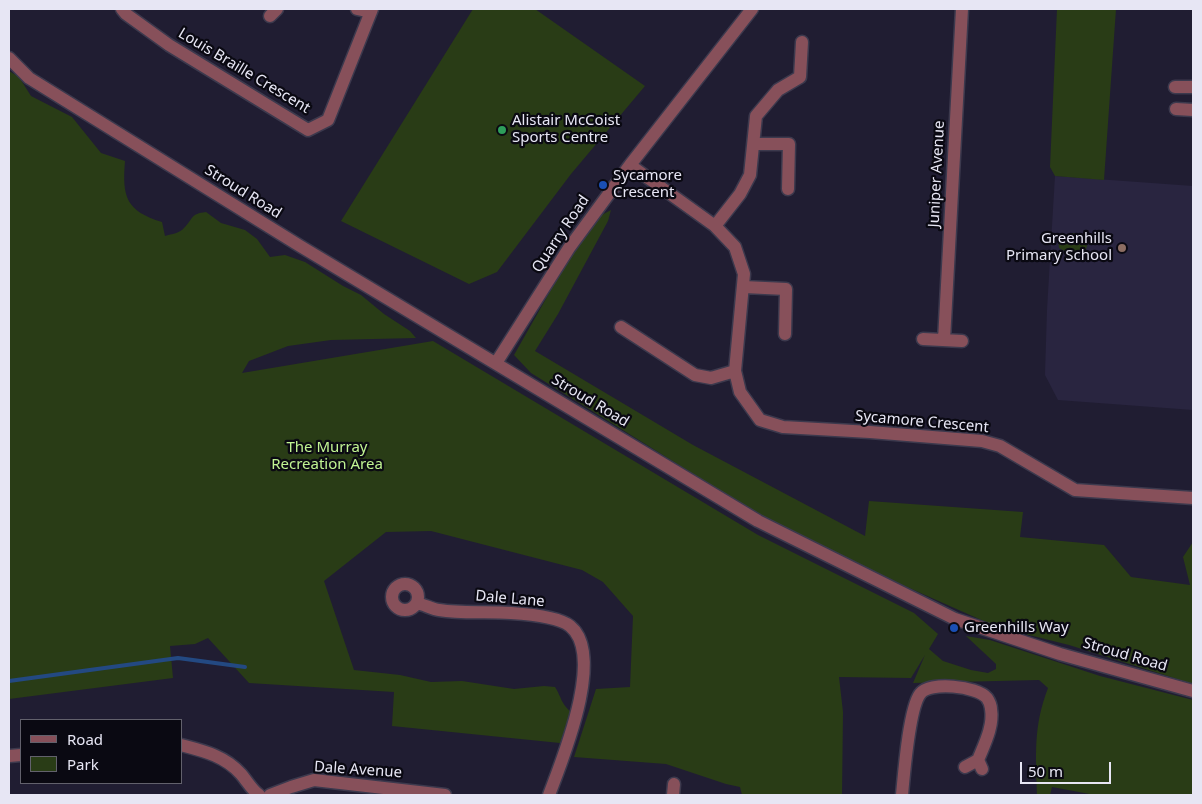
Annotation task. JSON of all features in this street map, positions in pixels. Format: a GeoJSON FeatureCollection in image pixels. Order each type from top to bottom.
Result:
{"type":"FeatureCollection","features":[{"type":"Feature","properties":{"kind":"street","name":"Louis Braille Crescent"},"geometry":{"type":"LineString","coordinates":[[122,9],[126,14],[169,45],[308,130],[328,120],[372,10]]}},
{"type":"Feature","properties":{"kind":"street"},"geometry":{"type":"LineString","coordinates":[[357,9],[372,10]]}},
{"type":"Feature","properties":{"kind":"street","name":"Quarry Road"},"geometry":{"type":"LineString","coordinates":[[496,363],[569,248],[630,165],[752,9]]}},
{"type":"Feature","properties":{"kind":"street","name":"Juniper Avenue"},"geometry":{"type":"LineString","coordinates":[[944,340],[962,9]]}},
{"type":"Feature","properties":{"kind":"street"},"geometry":{"type":"LineString","coordinates":[[715,226],[740,194],[750,175],[756,116],[778,90],[800,77],[802,42]]}},
{"type":"Feature","properties":{"kind":"street","name":"Stroud Road"},"geometry":{"type":"LineString","coordinates":[[9,58],[29,78],[300,246],[758,521],[955,619],[1060,654],[1193,691]]}},
{"type":"Feature","properties":{"kind":"street"},"geometry":{"type":"LineString","coordinates":[[1175,87],[1193,87]]}},
{"type":"Feature","properties":{"kind":"street"},"geometry":{"type":"LineString","coordinates":[[1176,109],[1193,110]]}},
{"type":"Feature","properties":{"kind":"street"},"geometry":{"type":"LineString","coordinates":[[754,144],[789,144],[788,189]]}},
{"type":"Feature","properties":{"kind":"street","name":"Sycamore Crescent"},"geometry":{"type":"LineString","coordinates":[[630,165],[715,226],[735,247],[744,274],[744,287],[734,371],[740,392],[760,420],[783,427],[982,441],[1000,446],[1075,490],[1187,498]]}},
{"type":"Feature","properties":{"kind":"street"},"geometry":{"type":"LineString","coordinates":[[744,287],[786,289],[785,334]]}},
{"type":"Feature","properties":{"kind":"street"},"geometry":{"type":"LineString","coordinates":[[621,327],[695,375],[711,378],[734,371]]}},
{"type":"Feature","properties":{"kind":"street"},"geometry":{"type":"LineString","coordinates":[[923,339],[962,341]]}},
{"type":"Feature","properties":{"kind":"street","name":"Dale Lane"},"geometry":{"type":"LineString","coordinates":[[418,603],[438,610],[513,613],[554,619],[569,625],[578,635],[583,646],[583,681],[573,731],[549,795]]}},
{"type":"Feature","properties":{"kind":"street"},"geometry":{"type":"LineString","coordinates":[[902,795],[916,699],[921,691],[929,688],[967,688],[981,693],[988,699],[992,710],[989,732],[980,764],[965,767]]}},
{"type":"Feature","properties":{"kind":"street"},"geometry":{"type":"LineString","coordinates":[[182,746],[221,757],[239,772],[259,795]]}},
{"type":"Feature","properties":{"kind":"street","name":"Dale Avenue"},"geometry":{"type":"LineString","coordinates":[[270,795],[314,780],[445,795]]}},
{"type":"Feature","properties":{"kind":"shaded area","name":"Greenhills Primary School"},"geometry":{"type":"Polygon","coordinates":[[[1055,176],[1193,186],[1193,410],[1058,400],[1045,375],[1055,176]]]}},
{"type":"Feature","properties":{"kind":"green space","name":"Alistair McCoist Sports Centre"},"geometry":{"type":"Polygon","coordinates":[[[473,9],[535,9],[645,86],[571,174],[497,272],[469,284],[341,221],[473,9]]]}},
{"type":"Feature","properties":{"kind":"green space"},"geometry":{"type":"Polygon","coordinates":[[[1057,9],[1116,9],[1104,180],[1055,176],[1050,167],[1057,9]]]}},
{"type":"Feature","properties":{"kind":"green space","name":"The Murray Recreation Area"},"geometry":{"type":"Polygon","coordinates":[[[9,71],[19,77],[31,96],[72,117],[101,153],[125,161],[124,184],[129,201],[141,213],[162,222],[165,236],[182,230],[195,215],[206,212],[221,223],[245,230],[257,239],[270,257],[285,255],[305,262],[361,295],[384,314],[410,331],[416,338],[331,340],[288,346],[249,361],[242,373],[433,341],[758,535],[914,613],[938,634],[929,649],[943,661],[988,673],[996,669],[996,664],[966,636],[990,640],[1100,676],[1193,700],[1193,795],[1095,795],[1052,787],[1050,795],[1037,795],[1036,741],[1043,702],[1048,688],[1039,680],[913,683],[925,655],[911,678],[839,677],[843,712],[842,795],[742,795],[740,787],[666,764],[574,757],[596,689],[630,687],[633,616],[603,582],[582,570],[431,531],[386,532],[324,581],[354,670],[400,675],[431,682],[462,681],[514,689],[544,686],[555,687],[563,703],[571,712],[560,743],[392,726],[394,692],[249,683],[208,638],[195,644],[170,646],[173,678],[9,699],[9,71]]]}},
{"type":"Feature","properties":{"kind":"green space"},"geometry":{"type":"Polygon","coordinates":[[[611,210],[608,221],[558,314],[535,351],[693,445],[865,536],[869,501],[1023,512],[1020,537],[1104,545],[1131,577],[1190,585],[1183,557],[1193,542],[1193,684],[1069,645],[997,627],[907,587],[761,516],[531,373],[514,355],[573,251],[598,217],[611,210]]]}},
{"type":"Feature","properties":{"kind":"green space"},"geometry":{"type":"Polygon","coordinates":[[[1074,233],[1083,237],[1088,243],[1084,255],[1072,255],[1059,248],[1058,240],[1063,235],[1074,233]]]}},
{"type":"Feature","properties":{"kind":"waterway"},"geometry":{"type":"LineString","coordinates":[[9,681],[178,658],[245,667]]}},
{"type":"Feature","properties":{"kind":"place","name":"Alistair McCoist Sports Centre"},"geometry":{"type":"Point","coordinates":[502,130]}},
{"type":"Feature","properties":{"kind":"place","name":"Sycamore Crescent"},"geometry":{"type":"Point","coordinates":[603,185]}},
{"type":"Feature","properties":{"kind":"place","name":"Greenhills Primary School"},"geometry":{"type":"Point","coordinates":[1122,248]}},
{"type":"Feature","properties":{"kind":"place","name":"Greenhills Way"},"geometry":{"type":"Point","coordinates":[954,628]}}]}
